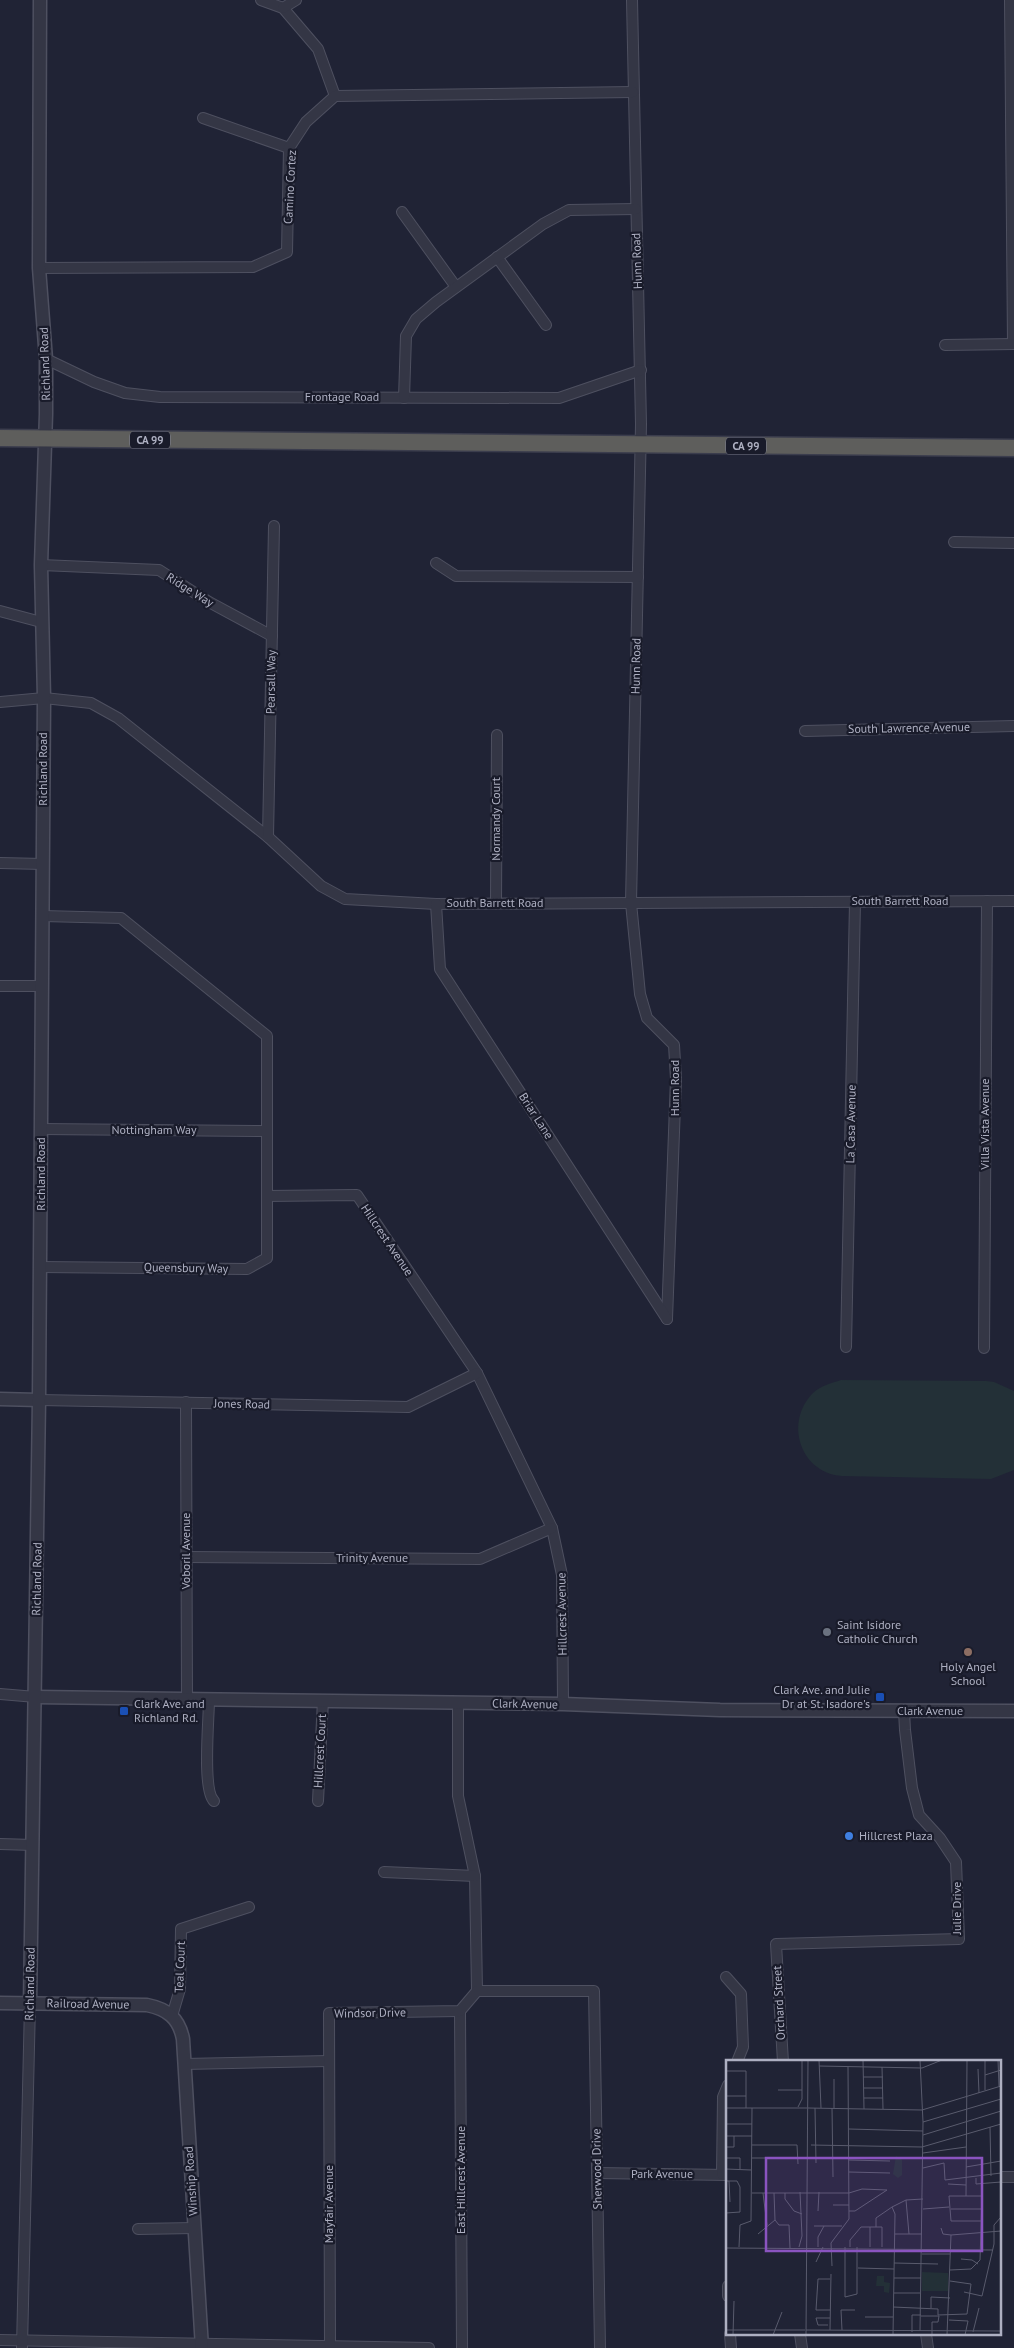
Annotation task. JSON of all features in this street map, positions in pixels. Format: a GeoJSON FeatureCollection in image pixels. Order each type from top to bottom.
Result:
{"type":"FeatureCollection","features":[{"type":"Feature","properties":{"kind":"highway","name":"CA 99"},"geometry":{"type":"LineString","coordinates":[[0,438],[1014,448]]}},
{"type":"Feature","properties":{"kind":"street","name":"Richland Road"},"geometry":{"type":"LineString","coordinates":[[22,2345],[36,1697],[39,1400],[44,698],[41,565],[46,359],[39,268],[40,0]]}},
{"type":"Feature","properties":{"kind":"street"},"geometry":{"type":"LineString","coordinates":[[261,0],[283,8],[318,49],[335,96],[633,92]]}},
{"type":"Feature","properties":{"kind":"street"},"geometry":{"type":"LineString","coordinates":[[283,8],[296,0]]}},
{"type":"Feature","properties":{"kind":"street","name":"Hunn Road"},"geometry":{"type":"LineString","coordinates":[[632,0],[641,444],[631,903],[640,994],[647,1018],[674,1045],[676,1079],[667,1318]]}},
{"type":"Feature","properties":{"kind":"street"},"geometry":{"type":"LineString","coordinates":[[945,345],[1014,344],[1010,0]]}},
{"type":"Feature","properties":{"kind":"street","name":"Camino Cortez"},"geometry":{"type":"LineString","coordinates":[[39,268],[252,267],[287,252],[289,148],[306,122],[335,96]]}},
{"type":"Feature","properties":{"kind":"street"},"geometry":{"type":"LineString","coordinates":[[203,118],[289,148]]}},
{"type":"Feature","properties":{"kind":"street"},"geometry":{"type":"LineString","coordinates":[[404,398],[406,336],[416,319],[456,287],[543,224],[569,210],[636,209]]}},
{"type":"Feature","properties":{"kind":"street"},"geometry":{"type":"LineString","coordinates":[[402,212],[456,287]]}},
{"type":"Feature","properties":{"kind":"street"},"geometry":{"type":"LineString","coordinates":[[497,257],[546,325]]}},
{"type":"Feature","properties":{"kind":"street","name":"Frontage Road"},"geometry":{"type":"LineString","coordinates":[[46,359],[94,382],[125,393],[160,397],[559,398],[641,370]]}},
{"type":"Feature","properties":{"kind":"street","name":"Pearsall Way"},"geometry":{"type":"LineString","coordinates":[[268,837],[274,526]]}},
{"type":"Feature","properties":{"kind":"street"},"geometry":{"type":"LineString","coordinates":[[954,542],[1014,543]]}},
{"type":"Feature","properties":{"kind":"street"},"geometry":{"type":"LineString","coordinates":[[436,563],[456,576],[638,577]]}},
{"type":"Feature","properties":{"kind":"street","name":"Ridge Way"},"geometry":{"type":"LineString","coordinates":[[41,565],[158,570],[209,602],[272,636]]}},
{"type":"Feature","properties":{"kind":"street"},"geometry":{"type":"LineString","coordinates":[[0,611],[41,622]]}},
{"type":"Feature","properties":{"kind":"street","name":"South Barrett Road"},"geometry":{"type":"LineString","coordinates":[[0,702],[44,698],[91,703],[118,718],[268,837],[322,886],[345,899],[436,904],[1014,901]]}},
{"type":"Feature","properties":{"kind":"street","name":"South Lawrence Avenue"},"geometry":{"type":"LineString","coordinates":[[804,731],[1014,726]]}},
{"type":"Feature","properties":{"kind":"street","name":"Normandy Court"},"geometry":{"type":"LineString","coordinates":[[496,736],[496,904]]}},
{"type":"Feature","properties":{"kind":"street"},"geometry":{"type":"LineString","coordinates":[[0,863],[43,864]]}},
{"type":"Feature","properties":{"kind":"street","name":"Villa Vista Avenue"},"geometry":{"type":"LineString","coordinates":[[984,1348],[987,901]]}},
{"type":"Feature","properties":{"kind":"street","name":"La Casa Avenue"},"geometry":{"type":"LineString","coordinates":[[846,1347],[855,902]]}},
{"type":"Feature","properties":{"kind":"street","name":"Briar Lane"},"geometry":{"type":"LineString","coordinates":[[436,904],[440,969],[667,1318]]}},
{"type":"Feature","properties":{"kind":"street"},"geometry":{"type":"LineString","coordinates":[[42,916],[121,918],[267,1036],[267,1196]]}},
{"type":"Feature","properties":{"kind":"street"},"geometry":{"type":"LineString","coordinates":[[0,986],[42,986]]}},
{"type":"Feature","properties":{"kind":"street","name":"Nottingham Way"},"geometry":{"type":"LineString","coordinates":[[41,1129],[267,1131]]}},
{"type":"Feature","properties":{"kind":"street","name":"Hillcrest Avenue"},"geometry":{"type":"LineString","coordinates":[[267,1196],[357,1195],[477,1373],[552,1528],[562,1575],[563,1704]]}},
{"type":"Feature","properties":{"kind":"street","name":"Queensbury Way"},"geometry":{"type":"LineString","coordinates":[[40,1267],[247,1269],[267,1258],[267,1196]]}},
{"type":"Feature","properties":{"kind":"street","name":"Jones Road"},"geometry":{"type":"LineString","coordinates":[[0,1399],[408,1407],[477,1373]]}},
{"type":"Feature","properties":{"kind":"street","name":"Voboril Avenue"},"geometry":{"type":"LineString","coordinates":[[186,1402],[186,1699]]}},
{"type":"Feature","properties":{"kind":"street","name":"Trinity Avenue"},"geometry":{"type":"LineString","coordinates":[[186,1557],[480,1559],[552,1528]]}},
{"type":"Feature","properties":{"kind":"street"},"geometry":{"type":"LineString","coordinates":[[0,1694],[36,1697]]}},
{"type":"Feature","properties":{"kind":"street","name":"Clark Avenue"},"geometry":{"type":"LineString","coordinates":[[36,1697],[563,1704],[720,1710],[1014,1711]]}},
{"type":"Feature","properties":{"kind":"street"},"geometry":{"type":"LineString","coordinates":[[209,1700],[207,1782],[210,1798],[214,1801]]}},
{"type":"Feature","properties":{"kind":"street","name":"Hillcrest Court"},"geometry":{"type":"LineString","coordinates":[[318,1801],[323,1700]]}},
{"type":"Feature","properties":{"kind":"street"},"geometry":{"type":"LineString","coordinates":[[458,1703],[458,1796],[475,1876],[477,1991],[460,2011]]}},
{"type":"Feature","properties":{"kind":"street","name":"Julie Drive"},"geometry":{"type":"LineString","coordinates":[[776,1944],[959,1939],[956,1862],[940,1838],[919,1815],[912,1788],[904,1711]]}},
{"type":"Feature","properties":{"kind":"street"},"geometry":{"type":"LineString","coordinates":[[0,1844],[33,1845]]}},
{"type":"Feature","properties":{"kind":"street"},"geometry":{"type":"LineString","coordinates":[[384,1872],[475,1876]]}},
{"type":"Feature","properties":{"kind":"street","name":"Teal Court"},"geometry":{"type":"LineString","coordinates":[[172,2016],[180,1989],[181,1929],[249,1907]]}},
{"type":"Feature","properties":{"kind":"street","name":"Orchard Street"},"geometry":{"type":"LineString","coordinates":[[776,1944],[782,2060]]}},
{"type":"Feature","properties":{"kind":"street"},"geometry":{"type":"LineString","coordinates":[[726,1977],[741,1994],[742,2047],[738,2060]]}},
{"type":"Feature","properties":{"kind":"street","name":"Sherwood Drive"},"geometry":{"type":"LineString","coordinates":[[477,1991],[594,1991],[600,2348]]}},
{"type":"Feature","properties":{"kind":"street","name":"Railroad Avenue"},"geometry":{"type":"LineString","coordinates":[[0,2003],[147,2005],[158,2007],[172,2016]]}},
{"type":"Feature","properties":{"kind":"street","name":"Windsor Drive"},"geometry":{"type":"LineString","coordinates":[[329,2061],[329,2013],[460,2011]]}},
{"type":"Feature","properties":{"kind":"street","name":"East Hillcrest Avenue"},"geometry":{"type":"LineString","coordinates":[[460,2011],[462,2348]]}},
{"type":"Feature","properties":{"kind":"street","name":"Winship Road"},"geometry":{"type":"LineString","coordinates":[[172,2016],[181,2028],[202,2346]]}},
{"type":"Feature","properties":{"kind":"street"},"geometry":{"type":"LineString","coordinates":[[184,2064],[329,2061]]}},
{"type":"Feature","properties":{"kind":"street","name":"Mayfair Avenue"},"geometry":{"type":"LineString","coordinates":[[329,2061],[330,2346]]}},
{"type":"Feature","properties":{"kind":"street"},"geometry":{"type":"LineString","coordinates":[[725,2174],[723,2097],[726,2089]]}},
{"type":"Feature","properties":{"kind":"street","name":"Park Avenue"},"geometry":{"type":"LineString","coordinates":[[597,2174],[725,2174]]}},
{"type":"Feature","properties":{"kind":"street"},"geometry":{"type":"LineString","coordinates":[[138,2229],[194,2228]]}},
{"type":"Feature","properties":{"kind":"street"},"geometry":{"type":"LineString","coordinates":[[0,2340],[22,2345],[429,2348]]}},
{"type":"Feature","properties":{"kind":"shaded area"},"geometry":{"type":"Polygon","coordinates":[[[841,1380],[986,1381],[994,1382],[1014,1391],[1014,1470],[991,1479],[842,1476],[828,1473],[816,1466],[807,1456],[801,1444],[798,1431],[799,1418],[804,1405],[813,1393],[841,1380]]]}},
{"type":"Feature","properties":{"kind":"place","name":"Saint Isidore Catholic Church"},"geometry":{"type":"Point","coordinates":[827,1632]}},
{"type":"Feature","properties":{"kind":"place","name":"Holy Angel School"},"geometry":{"type":"Point","coordinates":[968,1652]}},
{"type":"Feature","properties":{"kind":"place","name":"Clark Ave. and Julie Dr at St. Isadore's"},"geometry":{"type":"Point","coordinates":[880,1697]}},
{"type":"Feature","properties":{"kind":"place","name":"Clark Ave. and Richland Rd."},"geometry":{"type":"Point","coordinates":[124,1711]}},
{"type":"Feature","properties":{"kind":"place","name":"Hillcrest Plaza"},"geometry":{"type":"Point","coordinates":[849,1836]}}]}
